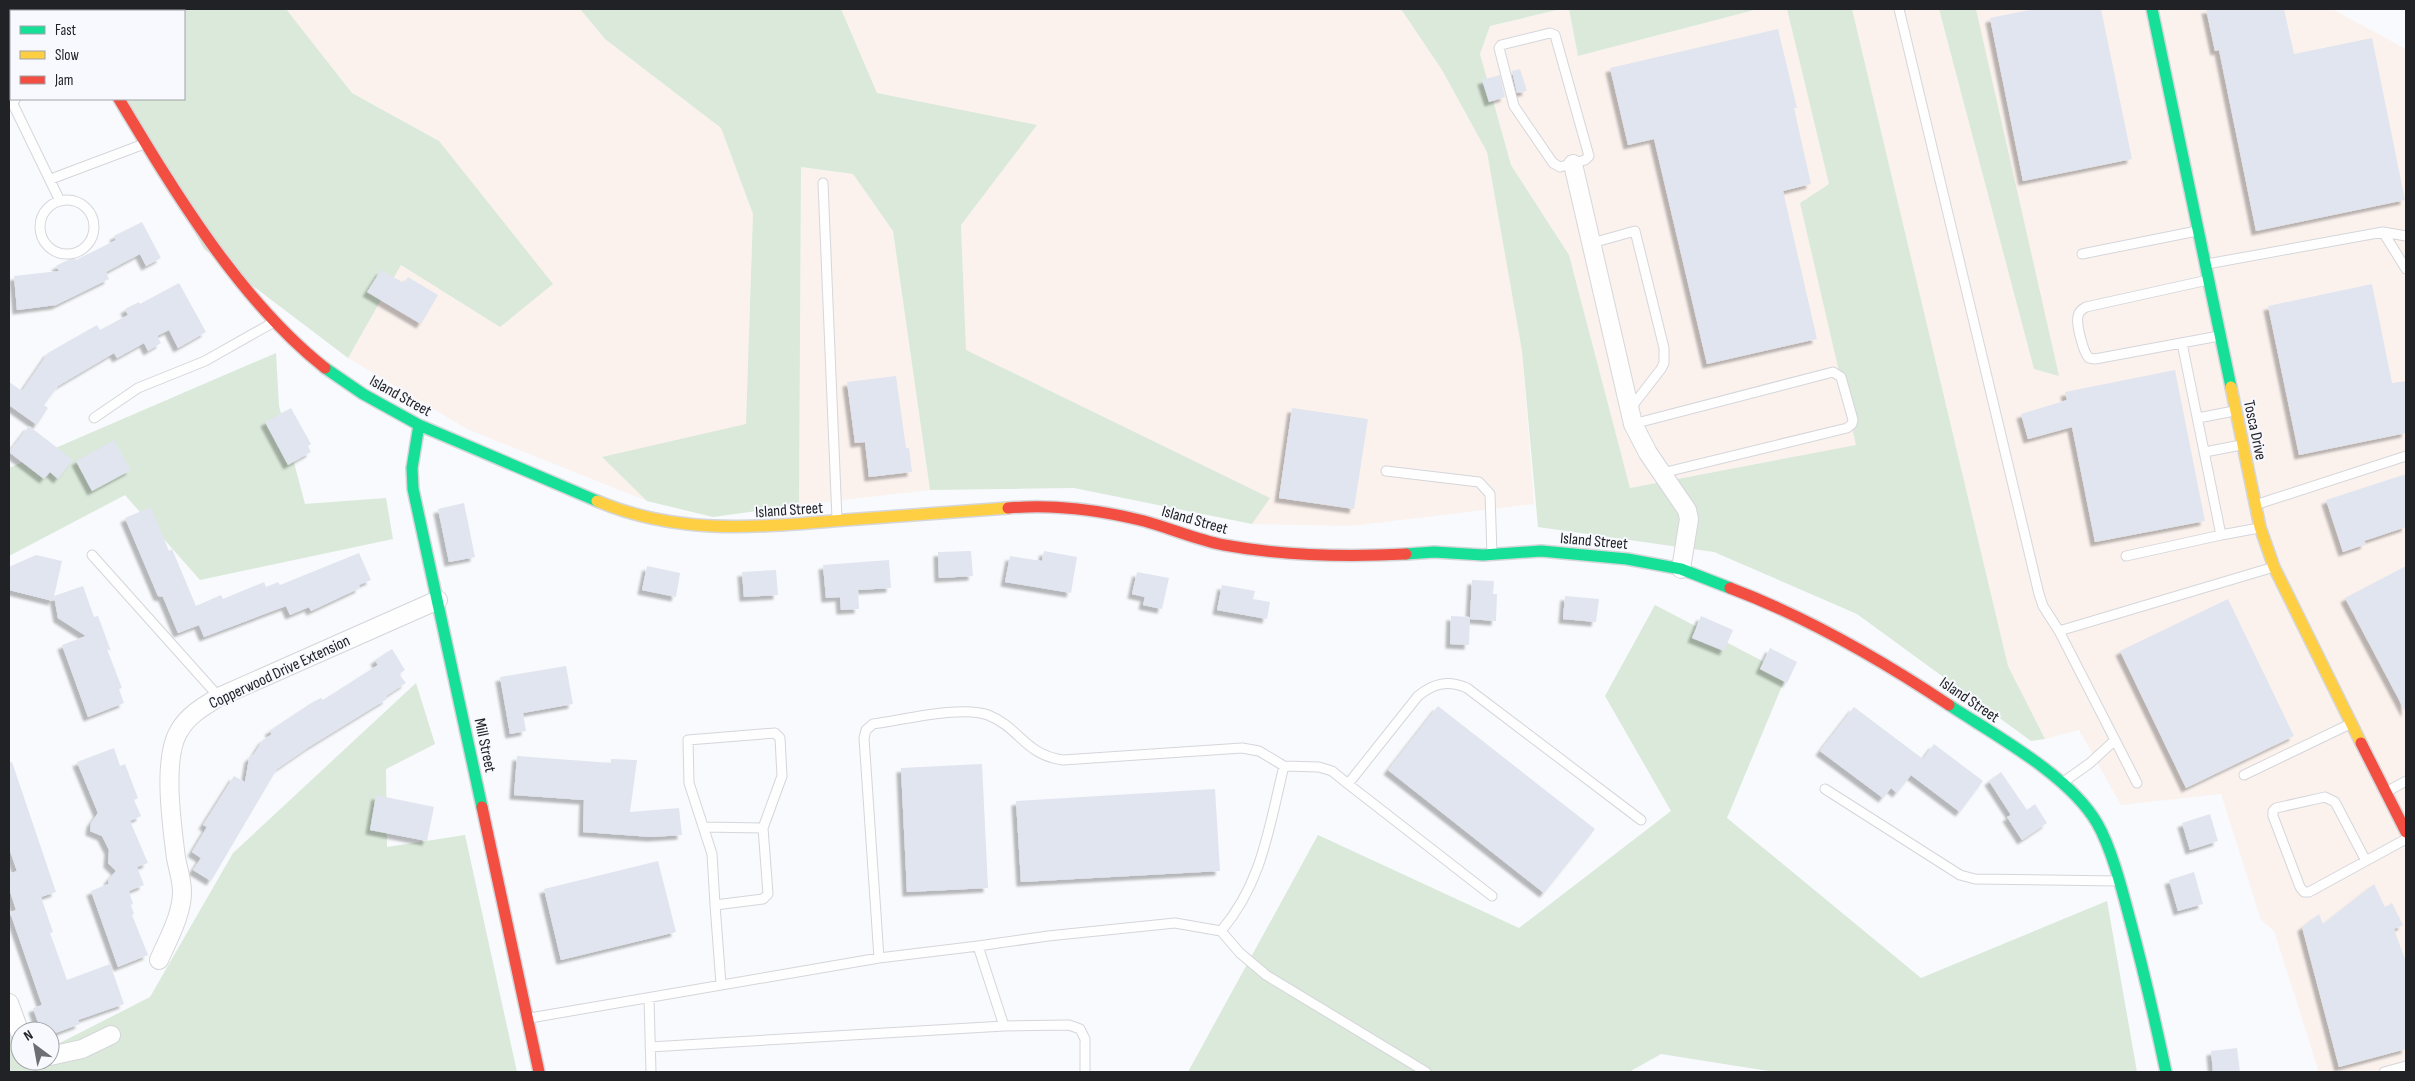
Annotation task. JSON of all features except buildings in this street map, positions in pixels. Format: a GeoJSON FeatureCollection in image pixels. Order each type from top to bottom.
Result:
{"type":"FeatureCollection","features":[{"type":"Feature","properties":{"kind":"street","name":"Tosca Drive"},"geometry":{"type":"LineString","coordinates":[[2152,9],[2260,527],[2274,567],[2406,832]]}},
{"type":"Feature","properties":{"kind":"street","name":"Island Street"},"geometry":{"type":"LineString","coordinates":[[120,100],[216,249],[274,322],[331,373],[391,411],[419,425],[617,509],[668,522],[745,528],[837,522],[927,512],[1006,507],[1067,507],[1143,521],[1222,545],[1292,555],[1369,556],[1434,552],[1492,554],[1540,551],[1627,558],[1681,569],[1759,599],[1889,665],[2043,767],[2087,808],[2097,823],[2120,881],[2148,987],[2166,1072]]}},
{"type":"Feature","properties":{"kind":"street"},"geometry":{"type":"LineString","coordinates":[[1573,164],[1632,417],[1639,438],[1687,510],[1689,519],[1681,569]]}},
{"type":"Feature","properties":{"kind":"street","name":"Mill Street"},"geometry":{"type":"LineString","coordinates":[[419,425],[412,468],[413,488],[539,1072]]}},
{"type":"Feature","properties":{"kind":"street","name":"Copperwood Drive Extension"},"geometry":{"type":"LineString","coordinates":[[159,960],[174,924],[182,894],[176,856],[169,773],[171,750],[179,731],[194,713],[219,697],[438,600]]}},
{"type":"Feature","properties":{"kind":"street"},"geometry":{"type":"LineString","coordinates":[[9,1002],[16,1021]]}},
{"type":"Feature","properties":{"kind":"street"},"geometry":{"type":"LineString","coordinates":[[60,1054],[82,1049],[111,1035]]}},
{"type":"Feature","properties":{"kind":"lane"},"geometry":{"type":"LineString","coordinates":[[1899,9],[2043,606],[2059,631],[2136,783]]}},
{"type":"Feature","properties":{"kind":"lane"},"geometry":{"type":"LineString","coordinates":[[1550,33],[1555,35],[1589,156],[1585,160],[1573,164],[1560,167],[1553,164],[1517,111],[1499,48],[1501,45],[1550,33]]}},
{"type":"Feature","properties":{"kind":"lane"},"geometry":{"type":"LineString","coordinates":[[11,100],[51,178],[60,201]]}},
{"type":"Feature","properties":{"kind":"lane"},"geometry":{"type":"LineString","coordinates":[[51,178],[146,143]]}},
{"type":"Feature","properties":{"kind":"lane"},"geometry":{"type":"LineString","coordinates":[[824,183],[837,522]]}},
{"type":"Feature","properties":{"kind":"lane"},"geometry":{"type":"LineString","coordinates":[[69,200],[86,208],[94,224],[90,242],[75,253],[57,252],[44,242],[41,234],[42,217],[52,204],[60,201],[69,200]]}},
{"type":"Feature","properties":{"kind":"lane"},"geometry":{"type":"LineString","coordinates":[[1592,243],[1635,231],[1664,348],[1664,363],[1632,417]]}},
{"type":"Feature","properties":{"kind":"lane"},"geometry":{"type":"LineString","coordinates":[[2082,254],[2198,231]]}},
{"type":"Feature","properties":{"kind":"lane"},"geometry":{"type":"LineString","coordinates":[[2383,232],[2406,269]]}},
{"type":"Feature","properties":{"kind":"lane"},"geometry":{"type":"LineString","coordinates":[[2205,265],[2383,232],[2406,236]]}},
{"type":"Feature","properties":{"kind":"lane"},"geometry":{"type":"LineString","coordinates":[[2208,280],[2086,307],[2080,311],[2077,317],[2084,353],[2089,358],[2220,336]]}},
{"type":"Feature","properties":{"kind":"lane"},"geometry":{"type":"LineString","coordinates":[[94,418],[138,388],[204,361],[274,322]]}},
{"type":"Feature","properties":{"kind":"lane"},"geometry":{"type":"LineString","coordinates":[[2182,343],[2221,535]]}},
{"type":"Feature","properties":{"kind":"lane"},"geometry":{"type":"LineString","coordinates":[[1632,417],[1833,372],[1842,377],[1853,420],[1852,424],[1847,428],[1662,473]]}},
{"type":"Feature","properties":{"kind":"lane"},"geometry":{"type":"LineString","coordinates":[[2198,418],[2235,411]]}},
{"type":"Feature","properties":{"kind":"lane"},"geometry":{"type":"LineString","coordinates":[[2204,452],[2242,444]]}},
{"type":"Feature","properties":{"kind":"lane"},"geometry":{"type":"LineString","coordinates":[[2255,505],[2406,456]]}},
{"type":"Feature","properties":{"kind":"lane"},"geometry":{"type":"LineString","coordinates":[[1386,471],[1479,482],[1490,494],[1492,554]]}},
{"type":"Feature","properties":{"kind":"lane"},"geometry":{"type":"LineString","coordinates":[[2126,556],[2260,527]]}},
{"type":"Feature","properties":{"kind":"lane"},"geometry":{"type":"LineString","coordinates":[[92,555],[219,697]]}},
{"type":"Feature","properties":{"kind":"lane"},"geometry":{"type":"LineString","coordinates":[[2059,631],[2274,567]]}},
{"type":"Feature","properties":{"kind":"lane"},"geometry":{"type":"LineString","coordinates":[[1348,784],[1418,696],[1429,687],[1443,683],[1456,683],[1467,688],[1641,820]]}},
{"type":"Feature","properties":{"kind":"lane"},"geometry":{"type":"LineString","coordinates":[[879,958],[864,738],[866,730],[874,724],[972,710],[1001,722],[1035,752],[1048,758],[1062,760],[1242,748],[1259,751],[1284,766],[1319,767],[1332,772],[1492,896]]}},
{"type":"Feature","properties":{"kind":"lane"},"geometry":{"type":"LineString","coordinates":[[2244,775],[2351,723]]}},
{"type":"Feature","properties":{"kind":"lane"},"geometry":{"type":"LineString","coordinates":[[716,905],[766,897],[763,828],[782,776],[780,738],[776,734],[688,740],[689,783],[712,854],[721,984]]}},
{"type":"Feature","properties":{"kind":"lane"},"geometry":{"type":"LineString","coordinates":[[2061,783],[2090,763],[2115,740]]}},
{"type":"Feature","properties":{"kind":"lane"},"geometry":{"type":"LineString","coordinates":[[1221,931],[1245,897],[1260,866],[1284,766]]}},
{"type":"Feature","properties":{"kind":"lane"},"geometry":{"type":"LineString","coordinates":[[2385,792],[2406,781]]}},
{"type":"Feature","properties":{"kind":"lane"},"geometry":{"type":"LineString","coordinates":[[1825,789],[1960,876],[1975,879],[2120,881]]}},
{"type":"Feature","properties":{"kind":"lane"},"geometry":{"type":"LineString","coordinates":[[2366,861],[2335,802],[2330,798],[2325,797],[2276,808],[2273,811],[2273,816],[2300,887],[2304,892],[2309,892],[2366,861],[2406,839]]}},
{"type":"Feature","properties":{"kind":"lane"},"geometry":{"type":"LineString","coordinates":[[703,827],[763,828]]}},
{"type":"Feature","properties":{"kind":"lane"},"geometry":{"type":"LineString","coordinates":[[527,1018],[879,958],[1048,936],[1175,924],[1221,931],[1240,953],[1266,975],[1426,1072]]}},
{"type":"Feature","properties":{"kind":"lane"},"geometry":{"type":"LineString","coordinates":[[978,946],[1004,1026]]}},
{"type":"Feature","properties":{"kind":"lane"},"geometry":{"type":"LineString","coordinates":[[648,998],[651,1072]]}},
{"type":"Feature","properties":{"kind":"lane"},"geometry":{"type":"LineString","coordinates":[[650,1047],[1004,1026],[1069,1025],[1080,1030],[1085,1039],[1085,1072]]}},
{"type":"Feature","properties":{"kind":"lane"},"geometry":{"type":"LineString","coordinates":[[2384,1072],[2406,1066]]}},
{"type":"Feature","properties":{"kind":"shaded area"},"geometry":{"type":"Polygon","coordinates":[[[286,9],[580,9],[605,39],[721,128],[753,214],[746,425],[603,457],[647,501],[467,429],[348,358],[401,265],[500,327],[439,141],[352,93],[286,9]]]}},
{"type":"Feature","properties":{"kind":"shaded area"},"geometry":{"type":"Polygon","coordinates":[[[841,9],[1401,9],[1442,70],[1487,152],[1522,351],[1534,504],[1351,526],[1252,524],[1269,498],[966,350],[961,225],[1036,126],[877,93],[841,9]]]}},
{"type":"Feature","properties":{"kind":"shaded area"},"geometry":{"type":"Polygon","coordinates":[[[1561,9],[1569,9],[1578,56],[1758,9],[1787,9],[1829,184],[1800,203],[1857,445],[1630,488],[1569,255],[1511,165],[1480,54],[1490,26],[1561,9]]]}},
{"type":"Feature","properties":{"kind":"shaded area"},"geometry":{"type":"Polygon","coordinates":[[[1852,9],[1939,9],[2034,369],[2058,375],[1976,9],[2332,9],[2406,49],[2406,1072],[2319,1072],[2274,931],[2261,920],[2221,794],[2121,805],[2079,730],[2045,739],[2008,666],[1852,9]]]}},
{"type":"Feature","properties":{"kind":"shaded area"},"geometry":{"type":"Polygon","coordinates":[[[801,167],[853,174],[893,231],[930,490],[799,505],[801,167]]]}},
{"type":"Feature","properties":{"kind":"green space"},"geometry":{"type":"Polygon","coordinates":[[[286,9],[352,93],[439,141],[553,284],[500,327],[401,265],[348,358],[204,249],[120,100],[185,100],[185,10],[70,10],[286,9]]]}},
{"type":"Feature","properties":{"kind":"green space"},"geometry":{"type":"Polygon","coordinates":[[[580,9],[841,9],[877,93],[1037,125],[961,225],[966,350],[1270,498],[1252,524],[1074,488],[930,490],[893,231],[853,174],[801,167],[799,505],[713,517],[647,501],[602,457],[746,424],[753,214],[721,128],[605,39],[580,9]]]}},
{"type":"Feature","properties":{"kind":"green space"},"geometry":{"type":"Polygon","coordinates":[[[1401,9],[1561,9],[1490,26],[1480,54],[1511,165],[1569,255],[1630,488],[1856,445],[1800,203],[1829,184],[1787,9],[1852,9],[2008,666],[2045,739],[2031,741],[1857,614],[1714,552],[1538,527],[1522,351],[1487,152],[1442,70],[1401,9]]]}},
{"type":"Feature","properties":{"kind":"green space"},"geometry":{"type":"Polygon","coordinates":[[[1569,9],[1758,9],[1578,56],[1569,9]]]}},
{"type":"Feature","properties":{"kind":"green space"},"geometry":{"type":"Polygon","coordinates":[[[1939,9],[1976,9],[2059,376],[2034,369],[1939,9]]]}},
{"type":"Feature","properties":{"kind":"green space"},"geometry":{"type":"Polygon","coordinates":[[[276,353],[279,406],[305,504],[386,498],[393,539],[200,580],[125,495],[9,556],[9,468],[276,353]]]}},
{"type":"Feature","properties":{"kind":"green space"},"geometry":{"type":"Polygon","coordinates":[[[1655,605],[1787,674],[1727,818],[1921,978],[2107,901],[2137,1072],[1775,1072],[1661,1054],[1629,1072],[1188,1072],[1318,835],[1519,928],[1671,811],[1605,696],[1655,605]]]}},
{"type":"Feature","properties":{"kind":"green space"},"geometry":{"type":"Polygon","coordinates":[[[416,683],[435,744],[386,769],[387,847],[465,835],[517,1072],[9,1072],[9,997],[17,1021],[10,1021],[10,1071],[60,1071],[60,1043],[150,997],[233,853],[416,683]]]}},
{"type":"Feature","properties":{"kind":"traffic: fast"},"geometry":{"type":"LineString","coordinates":[[2152,9],[2231,387]]}},
{"type":"Feature","properties":{"kind":"traffic: fast"},"geometry":{"type":"LineString","coordinates":[[325,368],[363,394],[419,425],[597,501]]}},
{"type":"Feature","properties":{"kind":"traffic: fast"},"geometry":{"type":"LineString","coordinates":[[419,425],[412,468],[413,489],[482,807]]}},
{"type":"Feature","properties":{"kind":"traffic: fast"},"geometry":{"type":"LineString","coordinates":[[1406,554],[1434,552],[1483,555],[1541,551],[1627,559],[1681,569],[1730,588]]}},
{"type":"Feature","properties":{"kind":"traffic: fast"},"geometry":{"type":"LineString","coordinates":[[1949,705],[2009,743],[2050,773],[2085,805],[2097,823],[2111,856],[2123,893],[2166,1072]]}},
{"type":"Feature","properties":{"kind":"traffic: slow"},"geometry":{"type":"LineString","coordinates":[[2231,387],[2260,527],[2274,567],[2361,743]]}},
{"type":"Feature","properties":{"kind":"traffic: slow"},"geometry":{"type":"LineString","coordinates":[[597,501],[659,520],[719,526],[781,525],[1008,508]]}},
{"type":"Feature","properties":{"kind":"traffic: jam"},"geometry":{"type":"LineString","coordinates":[[120,100],[186,207],[237,278],[294,341],[325,368]]}},
{"type":"Feature","properties":{"kind":"traffic: jam"},"geometry":{"type":"LineString","coordinates":[[1008,508],[1059,507],[1111,514],[1144,521],[1214,543],[1247,549],[1337,555],[1406,554]]}},
{"type":"Feature","properties":{"kind":"traffic: jam"},"geometry":{"type":"LineString","coordinates":[[1730,588],[1759,599],[1842,640],[1870,655],[1949,705]]}},
{"type":"Feature","properties":{"kind":"traffic: jam"},"geometry":{"type":"LineString","coordinates":[[2361,743],[2406,832]]}},
{"type":"Feature","properties":{"kind":"traffic: jam"},"geometry":{"type":"LineString","coordinates":[[482,807],[539,1072]]}}]}
